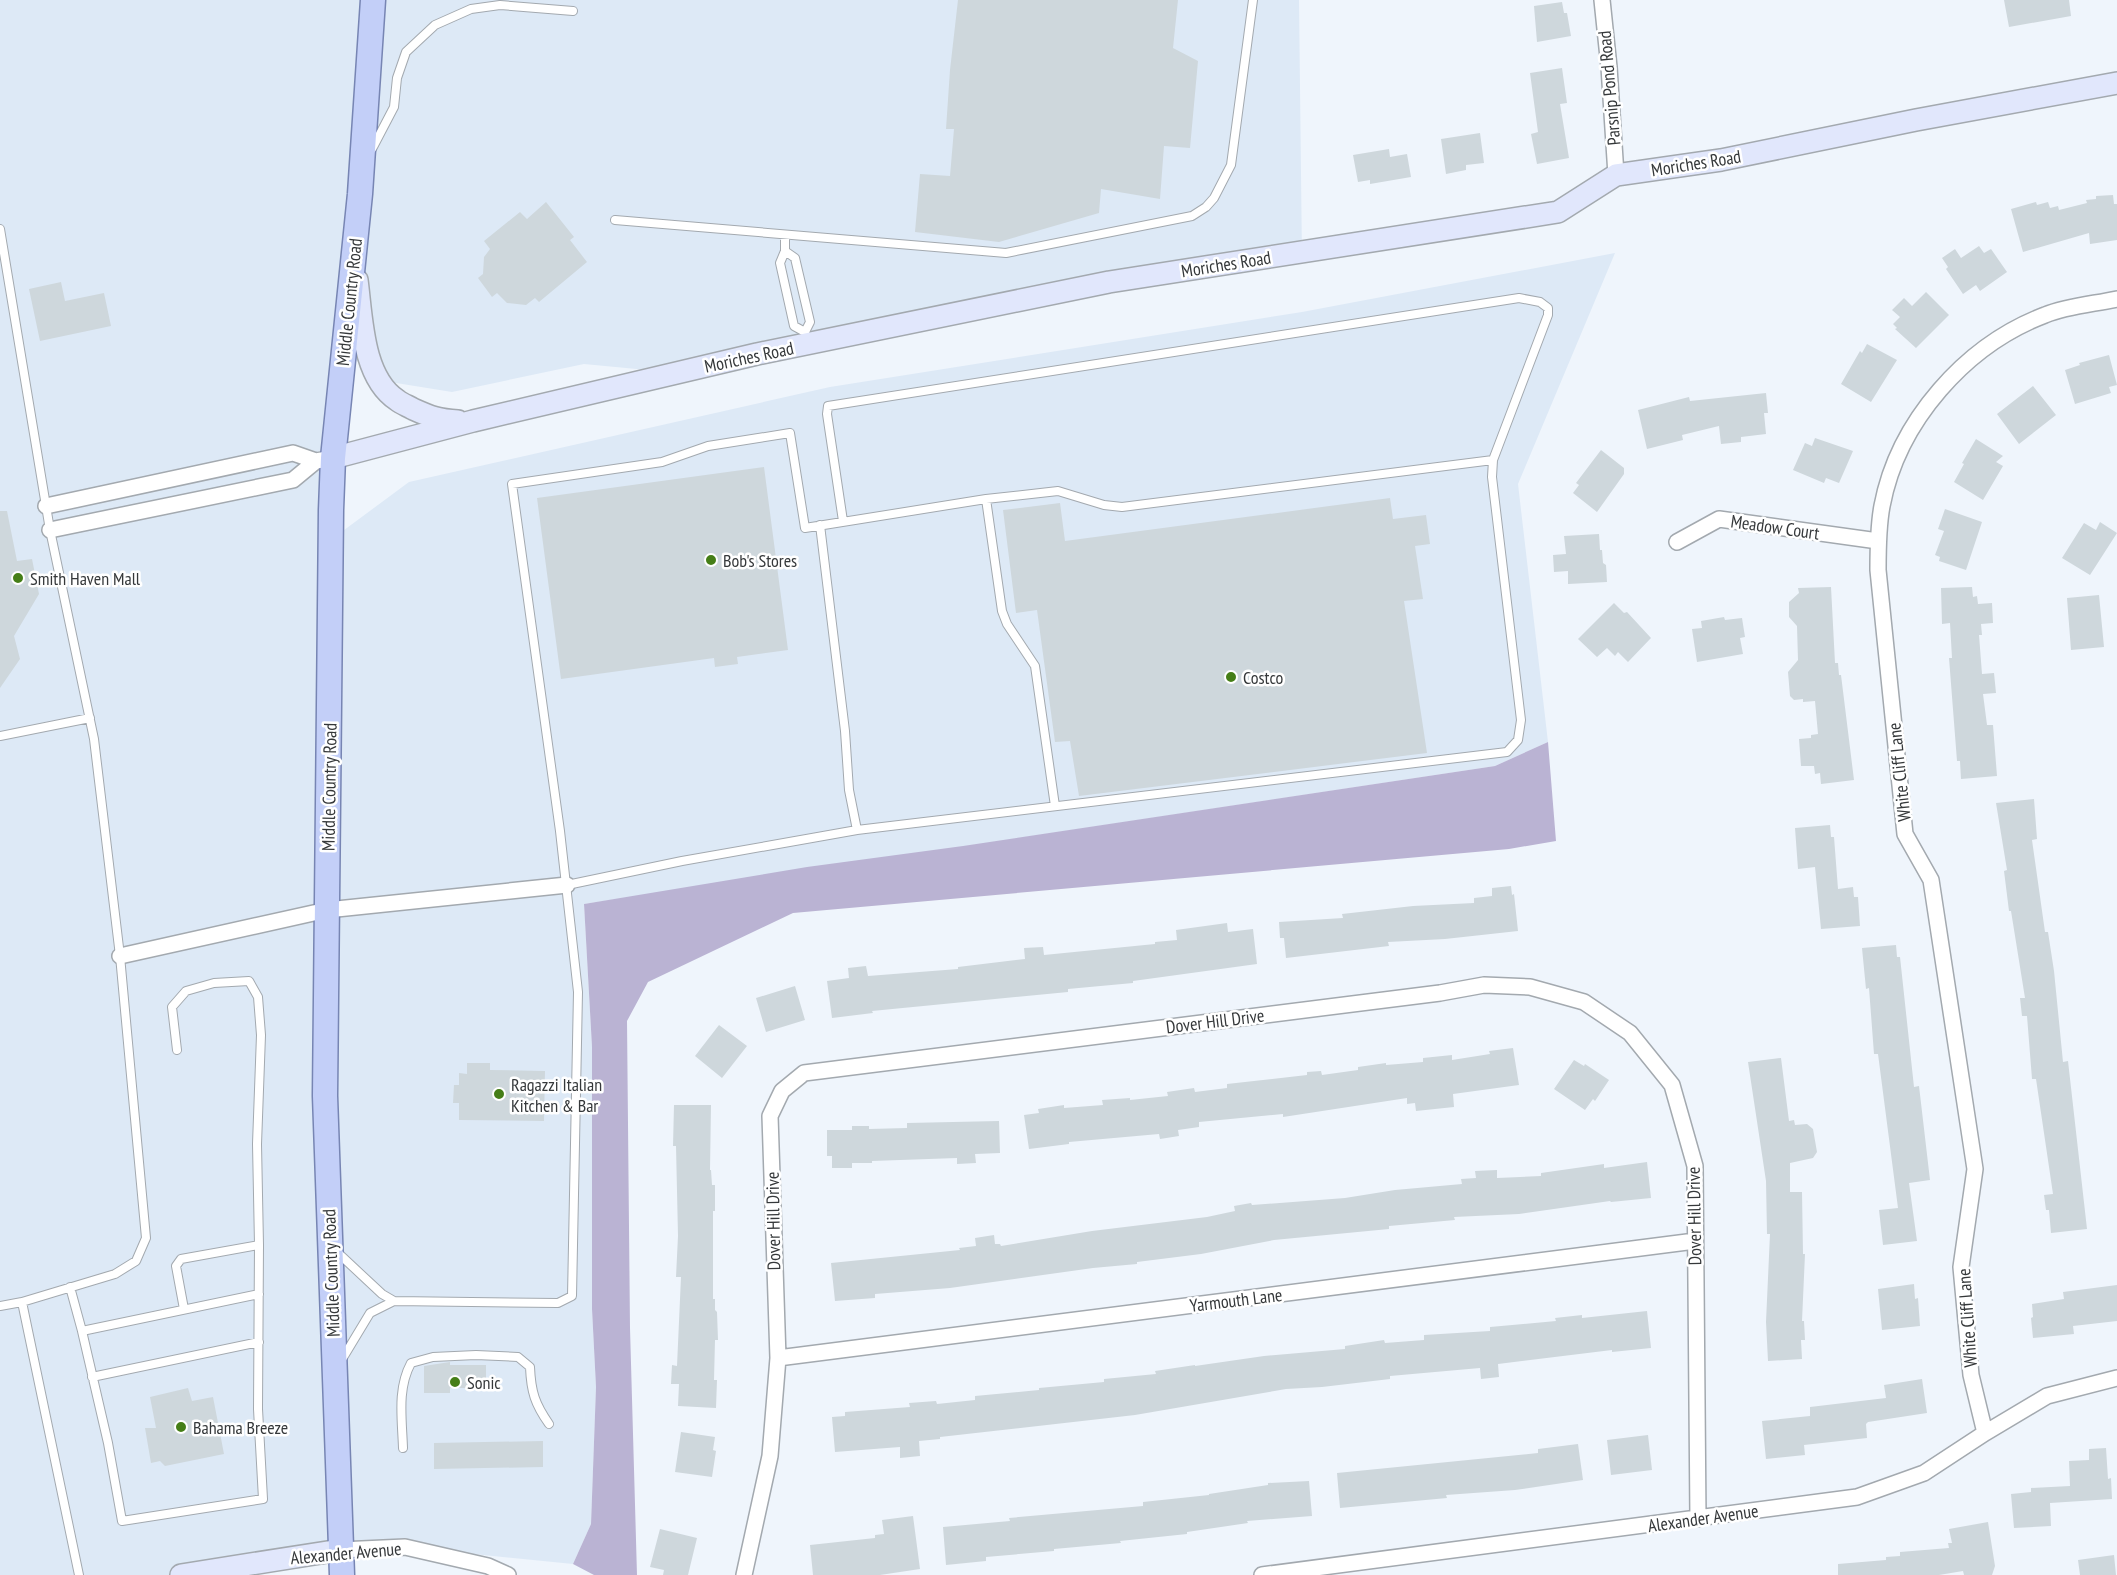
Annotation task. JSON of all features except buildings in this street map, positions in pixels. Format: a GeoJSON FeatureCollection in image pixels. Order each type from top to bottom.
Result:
{"type":"FeatureCollection","features":[{"type":"Feature","properties":{"kind":"main road","name":"Middle Country Road"},"geometry":{"type":"LineString","coordinates":[[342,1575],[325,1096],[327,910],[325,460],[353,255],[373,0]]}},
{"type":"Feature","properties":{"kind":"street","name":"Parsnip Pond Road"},"geometry":{"type":"LineString","coordinates":[[1602,0],[1616,175]]}},
{"type":"Feature","properties":{"kind":"street","name":"Moriches Road"},"geometry":{"type":"LineString","coordinates":[[325,460],[473,421],[757,354],[806,338],[1109,282],[1558,212],[1616,175],[1721,160],[1916,120],[2117,83]]}},
{"type":"Feature","properties":{"kind":"street"},"geometry":{"type":"LineString","coordinates":[[353,255],[369,361],[382,385],[396,400],[438,420],[473,421]]}},
{"type":"Feature","properties":{"kind":"street","name":"White Cliff Lane"},"geometry":{"type":"LineString","coordinates":[[1985,1433],[1971,1376],[1961,1267],[1976,1169],[1931,880],[1905,834],[1878,570],[1878,541],[1882,506],[1907,437],[1925,408],[1962,366],[1995,339],[2046,314],[2117,299]]}},
{"type":"Feature","properties":{"kind":"street"},"geometry":{"type":"LineString","coordinates":[[46,506],[293,453],[325,460]]}},
{"type":"Feature","properties":{"kind":"street"},"geometry":{"type":"LineString","coordinates":[[50,530],[293,480],[325,460]]}},
{"type":"Feature","properties":{"kind":"street","name":"Meadow Court"},"geometry":{"type":"LineString","coordinates":[[1677,542],[1719,519],[1878,541]]}},
{"type":"Feature","properties":{"kind":"street"},"geometry":{"type":"LineString","coordinates":[[120,956],[327,910],[567,885]]}},
{"type":"Feature","properties":{"kind":"street","name":"Dover Hill Drive"},"geometry":{"type":"LineString","coordinates":[[744,1575],[770,1456],[777,1358],[770,1116],[782,1091],[804,1073],[1440,993],[1484,985],[1530,987],[1584,1002],[1630,1033],[1672,1084],[1695,1166],[1698,1519]]}},
{"type":"Feature","properties":{"kind":"street","name":"Yarmouth Lane"},"geometry":{"type":"LineString","coordinates":[[777,1358],[1695,1241]]}},
{"type":"Feature","properties":{"kind":"street","name":"Alexander Avenue"},"geometry":{"type":"LineString","coordinates":[[1262,1575],[1857,1497],[1924,1473],[2047,1396],[2117,1378]]}},
{"type":"Feature","properties":{"kind":"street","name":"Alexander Avenue"},"geometry":{"type":"LineString","coordinates":[[181,1575],[340,1550],[405,1546],[488,1566],[508,1575]]}},
{"type":"Feature","properties":{"kind":"lane"},"geometry":{"type":"LineString","coordinates":[[487,0],[500,5]]}},
{"type":"Feature","properties":{"kind":"lane"},"geometry":{"type":"LineString","coordinates":[[615,220],[1006,253],[1192,216],[1206,207],[1214,198],[1231,165],[1253,0]]}},
{"type":"Feature","properties":{"kind":"lane"},"geometry":{"type":"LineString","coordinates":[[361,169],[394,107],[397,78],[406,52],[435,25],[471,9],[500,5],[573,11]]}},
{"type":"Feature","properties":{"kind":"lane"},"geometry":{"type":"LineString","coordinates":[[0,230],[4,271],[50,530],[94,739],[120,956],[146,1238],[136,1261],[115,1274],[22,1302],[0,1306]]}},
{"type":"Feature","properties":{"kind":"lane"},"geometry":{"type":"LineString","coordinates":[[785,235],[785,251],[780,262],[794,327],[806,338],[810,322],[795,258],[785,251]]}},
{"type":"Feature","properties":{"kind":"lane"},"geometry":{"type":"LineString","coordinates":[[567,885],[682,861],[857,830],[1507,752],[1518,740],[1521,720],[1492,477],[1493,460],[1548,315],[1548,308],[1540,302],[1519,298],[828,406],[827,414],[843,521]]}},
{"type":"Feature","properties":{"kind":"lane"},"geometry":{"type":"LineString","coordinates":[[334,1372],[370,1312],[394,1301],[558,1303],[572,1296],[578,992],[567,885],[513,484],[662,462],[708,446],[790,433],[805,528],[986,499],[1058,491],[1104,505],[1122,507],[1493,460]]}},
{"type":"Feature","properties":{"kind":"lane"},"geometry":{"type":"LineString","coordinates":[[986,499],[1002,611],[1007,624],[1035,666],[1055,806]]}},
{"type":"Feature","properties":{"kind":"lane"},"geometry":{"type":"LineString","coordinates":[[820,525],[845,731],[849,790],[857,830]]}},
{"type":"Feature","properties":{"kind":"lane"},"geometry":{"type":"LineString","coordinates":[[0,736],[90,718]]}},
{"type":"Feature","properties":{"kind":"lane"},"geometry":{"type":"LineString","coordinates":[[70,1287],[108,1443],[122,1521],[263,1498],[258,1409],[257,1144],[261,1035],[258,997],[249,981],[214,983],[186,991],[172,1007],[177,1050]]}},
{"type":"Feature","properties":{"kind":"lane"},"geometry":{"type":"LineString","coordinates":[[184,1309],[176,1266],[181,1259],[259,1245]]}},
{"type":"Feature","properties":{"kind":"lane"},"geometry":{"type":"LineString","coordinates":[[330,1245],[382,1294],[394,1301]]}},
{"type":"Feature","properties":{"kind":"lane"},"geometry":{"type":"LineString","coordinates":[[82,1331],[259,1294]]}},
{"type":"Feature","properties":{"kind":"lane"},"geometry":{"type":"LineString","coordinates":[[22,1302],[79,1575]]}},
{"type":"Feature","properties":{"kind":"lane"},"geometry":{"type":"LineString","coordinates":[[92,1377],[259,1342]]}},
{"type":"Feature","properties":{"kind":"lane"},"geometry":{"type":"LineString","coordinates":[[403,1448],[401,1393],[404,1375],[411,1363],[433,1357],[476,1355],[518,1357],[530,1367],[537,1407],[549,1424]]}},
{"type":"Feature","properties":{"kind":"shaded area"},"geometry":{"type":"Polygon","coordinates":[[[0,0],[1299,0],[1302,260],[1109,282],[668,372],[584,364],[452,392],[390,382],[344,353],[332,539],[409,482],[830,387],[1302,312],[1615,253],[1518,484],[1548,742],[1495,766],[584,904],[592,1047],[592,1309],[596,1387],[591,1524],[573,1564],[405,1547],[181,1575],[0,1575],[0,0]]]}},
{"type":"Feature","properties":{"kind":"shaded area"},"geometry":{"type":"Polygon","coordinates":[[[1548,742],[1556,841],[1509,849],[793,913],[648,982],[627,1021],[630,1328],[637,1575],[594,1575],[573,1564],[591,1524],[596,1387],[592,1309],[592,1047],[584,904],[807,867],[963,846],[1495,766],[1548,742]]]}},
{"type":"Feature","properties":{"kind":"place","name":"Bob's Stores"},"geometry":{"type":"Point","coordinates":[711,560]}},
{"type":"Feature","properties":{"kind":"place","name":"Smith Haven Mall"},"geometry":{"type":"Point","coordinates":[18,578]}},
{"type":"Feature","properties":{"kind":"place","name":"Costco"},"geometry":{"type":"Point","coordinates":[1231,677]}},
{"type":"Feature","properties":{"kind":"place","name":"Ragazzi Italian Kitchen & Bar"},"geometry":{"type":"Point","coordinates":[499,1094]}},
{"type":"Feature","properties":{"kind":"place","name":"Sonic"},"geometry":{"type":"Point","coordinates":[455,1382]}},
{"type":"Feature","properties":{"kind":"place","name":"Bahama Breeze"},"geometry":{"type":"Point","coordinates":[181,1427]}}]}
